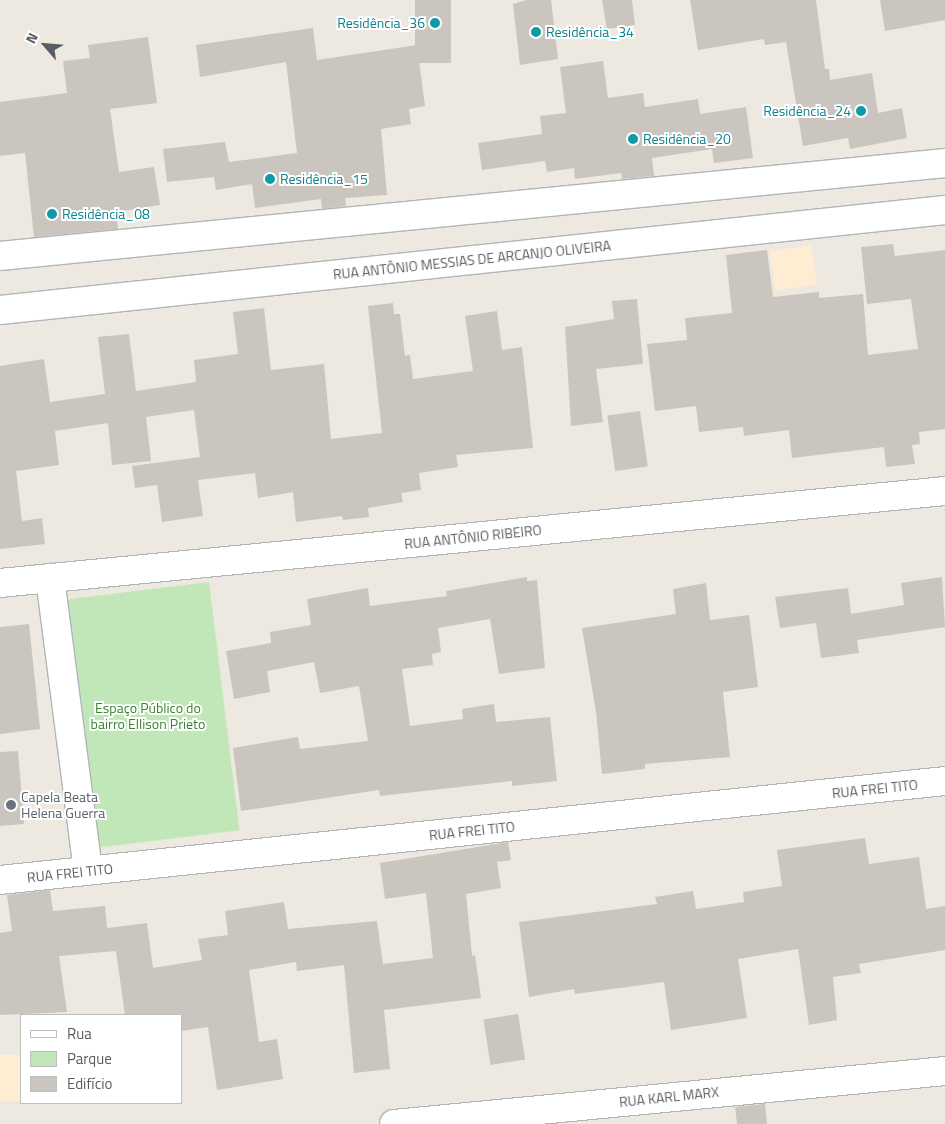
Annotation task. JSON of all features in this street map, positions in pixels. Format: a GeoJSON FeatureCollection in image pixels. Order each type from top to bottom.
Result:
{"type":"FeatureCollection","features":[{"type":"Feature","properties":{"kind":"street"},"geometry":{"type":"LineString","coordinates":[[0,256],[945,163]]}},
{"type":"Feature","properties":{"kind":"street","name":"RUA ANTÔNIO MESSIAS DE ARCANJO OLIVEIRA"},"geometry":{"type":"LineString","coordinates":[[0,310],[945,210]]}},
{"type":"Feature","properties":{"kind":"street","name":"RUA ANTÔNIO RIBEIRO"},"geometry":{"type":"LineString","coordinates":[[0,583],[945,491]]}},
{"type":"Feature","properties":{"kind":"street"},"geometry":{"type":"LineString","coordinates":[[50,578],[88,871]]}},
{"type":"Feature","properties":{"kind":"street","name":"RUA FREI TITO"},"geometry":{"type":"LineString","coordinates":[[0,880],[945,781]]}},
{"type":"Feature","properties":{"kind":"street","name":"RUA KARL MARX"},"geometry":{"type":"LineString","coordinates":[[394,1124],[945,1071]]}},
{"type":"Feature","properties":{"kind":"shaded area"},"geometry":{"type":"Polygon","coordinates":[[[811,245],[817,285],[776,291],[770,252],[811,245]]]}},
{"type":"Feature","properties":{"kind":"shaded area"},"geometry":{"type":"Polygon","coordinates":[[[0,1055],[20,1055],[20,1101],[0,1101],[0,1055]]]}},
{"type":"Feature","properties":{"kind":"green space","name":"Espaço Público do bairro Ellison Prieto"},"geometry":{"type":"Polygon","coordinates":[[[209,582],[239,830],[89,849],[58,601],[209,582]]]}},
{"type":"Feature","properties":{"kind":"building","name":"Residência_36"},"geometry":{"type":"Polygon","coordinates":[[[415,0],[451,0],[451,63],[415,63],[415,0]]]}},
{"type":"Feature","properties":{"kind":"building","name":"Residência_34"},"geometry":{"type":"Polygon","coordinates":[[[526,0],[551,0],[558,59],[520,65],[513,4],[526,0]]]}},
{"type":"Feature","properties":{"kind":"building"},"geometry":{"type":"Polygon","coordinates":[[[602,0],[632,0],[635,25],[607,29],[602,0]]]}},
{"type":"Feature","properties":{"kind":"building"},"geometry":{"type":"Polygon","coordinates":[[[690,0],[816,0],[825,69],[829,69],[830,80],[872,73],[878,113],[902,108],[907,138],[850,149],[848,138],[803,146],[786,42],[765,45],[764,39],[698,50],[690,0]]]}},
{"type":"Feature","properties":{"kind":"building"},"geometry":{"type":"Polygon","coordinates":[[[880,0],[945,0],[945,20],[885,31],[880,0]]]}},
{"type":"Feature","properties":{"kind":"building"},"geometry":{"type":"Polygon","coordinates":[[[313,28],[317,60],[417,45],[425,106],[409,109],[411,124],[381,129],[387,195],[345,198],[346,206],[322,209],[321,199],[255,208],[252,184],[216,190],[214,177],[167,182],[163,149],[225,142],[229,162],[297,153],[286,62],[200,77],[196,45],[313,28]]]}},
{"type":"Feature","properties":{"kind":"building"},"geometry":{"type":"Polygon","coordinates":[[[148,37],[157,103],[110,109],[119,172],[154,167],[160,205],[116,212],[118,229],[34,237],[25,153],[0,156],[0,102],[67,93],[63,61],[90,58],[88,45],[148,37]]]}},
{"type":"Feature","properties":{"kind":"building"},"geometry":{"type":"Polygon","coordinates":[[[603,61],[608,98],[643,93],[645,107],[698,99],[700,114],[746,107],[753,158],[714,163],[712,149],[652,158],[654,176],[622,179],[621,173],[575,179],[574,168],[547,172],[545,161],[482,170],[478,143],[542,134],[540,116],[566,113],[560,67],[603,61]]]}},
{"type":"Feature","properties":{"kind":"building"},"geometry":{"type":"Polygon","coordinates":[[[893,244],[895,256],[945,250],[945,429],[919,432],[920,444],[912,445],[915,464],[886,467],[884,447],[792,458],[789,430],[744,436],[743,427],[699,432],[696,406],[655,411],[647,344],[687,340],[685,318],[732,313],[726,255],[767,250],[773,297],[819,292],[819,298],[863,294],[868,355],[918,349],[911,299],[867,304],[861,247],[893,244]]]}},
{"type":"Feature","properties":{"kind":"building"},"geometry":{"type":"Polygon","coordinates":[[[637,299],[643,364],[596,369],[603,422],[571,426],[565,327],[614,319],[612,301],[637,299]]]}},
{"type":"Feature","properties":{"kind":"building"},"geometry":{"type":"Polygon","coordinates":[[[393,303],[394,314],[400,314],[405,356],[410,355],[413,379],[473,371],[465,316],[497,311],[502,350],[522,347],[533,448],[456,455],[458,467],[419,473],[421,490],[401,493],[403,502],[368,508],[369,517],[343,520],[342,516],[296,522],[293,492],[258,498],[255,473],[198,480],[203,516],[162,522],[157,485],[135,488],[132,466],[200,457],[194,410],[146,417],[151,461],[112,465],[108,423],[55,431],[59,465],[16,471],[22,521],[42,518],[45,544],[0,549],[0,366],[44,359],[50,402],[105,394],[98,337],[129,334],[136,391],[196,382],[194,360],[238,354],[233,312],[264,308],[271,370],[324,364],[331,439],[382,433],[368,306],[393,303]]]}},
{"type":"Feature","properties":{"kind":"building"},"geometry":{"type":"Polygon","coordinates":[[[640,411],[648,466],[615,471],[607,416],[640,411]]]}},
{"type":"Feature","properties":{"kind":"building"},"geometry":{"type":"Polygon","coordinates":[[[527,577],[527,581],[537,580],[545,668],[499,674],[490,619],[438,628],[441,652],[432,654],[433,665],[402,669],[410,726],[463,719],[462,709],[494,704],[496,722],[550,717],[557,781],[512,786],[512,781],[380,796],[379,790],[241,811],[233,748],[298,737],[300,749],[368,741],[359,686],[320,693],[314,662],[267,671],[270,692],[234,699],[226,651],[271,643],[270,632],[311,625],[307,599],[368,588],[370,606],[447,596],[446,591],[527,577]]]}},
{"type":"Feature","properties":{"kind":"building"},"geometry":{"type":"Polygon","coordinates":[[[942,577],[945,627],[857,640],[859,653],[821,658],[816,623],[780,628],[775,597],[848,588],[851,614],[904,605],[901,583],[942,577]]]}},
{"type":"Feature","properties":{"kind":"building"},"geometry":{"type":"Polygon","coordinates":[[[706,583],[710,620],[749,615],[758,687],[723,692],[730,757],[645,764],[645,769],[602,774],[596,712],[582,628],[676,614],[673,589],[706,583]]]}},
{"type":"Feature","properties":{"kind":"building"},"geometry":{"type":"Polygon","coordinates":[[[29,624],[40,729],[0,734],[0,627],[29,624]]]}},
{"type":"Feature","properties":{"kind":"building"},"geometry":{"type":"Polygon","coordinates":[[[18,751],[24,824],[0,826],[0,752],[18,751]]]}},
{"type":"Feature","properties":{"kind":"building"},"geometry":{"type":"Polygon","coordinates":[[[865,838],[869,864],[919,857],[926,909],[945,906],[945,950],[859,964],[861,973],[833,977],[837,1020],[809,1025],[798,949],[738,959],[747,1018],[671,1030],[664,982],[575,994],[574,989],[529,997],[519,922],[657,904],[655,897],[693,891],[696,909],[744,902],[743,892],[782,886],[777,850],[865,838]]]}},
{"type":"Feature","properties":{"kind":"building"},"geometry":{"type":"Polygon","coordinates":[[[508,842],[511,860],[497,862],[501,888],[466,894],[472,956],[475,955],[481,998],[384,1010],[390,1069],[354,1073],[344,965],[297,971],[296,962],[249,970],[259,1042],[277,1039],[283,1079],[217,1090],[208,1027],[182,1031],[182,1014],[125,1014],[116,951],[59,956],[67,1012],[0,1015],[0,933],[12,931],[7,895],[50,890],[53,911],[105,906],[107,928],[147,923],[153,968],[202,960],[198,939],[228,935],[225,911],[284,902],[288,929],[377,921],[383,964],[433,958],[426,893],[385,899],[380,863],[508,842]]]}},
{"type":"Feature","properties":{"kind":"building"},"geometry":{"type":"Polygon","coordinates":[[[518,1014],[525,1059],[491,1065],[483,1019],[518,1014]]]}},
{"type":"Feature","properties":{"kind":"building"},"geometry":{"type":"Polygon","coordinates":[[[765,1104],[767,1124],[737,1124],[735,1107],[765,1104]]]}},
{"type":"Feature","properties":{"kind":"place","name":"Residência_36"},"geometry":{"type":"Point","coordinates":[435,23]}},
{"type":"Feature","properties":{"kind":"place","name":"Residência_34"},"geometry":{"type":"Point","coordinates":[536,32]}},
{"type":"Feature","properties":{"kind":"place","name":"Residência_24"},"geometry":{"type":"Point","coordinates":[861,111]}},
{"type":"Feature","properties":{"kind":"place","name":"Residência_20"},"geometry":{"type":"Point","coordinates":[633,139]}},
{"type":"Feature","properties":{"kind":"place","name":"Residência_15"},"geometry":{"type":"Point","coordinates":[270,179]}},
{"type":"Feature","properties":{"kind":"place","name":"Residência_08"},"geometry":{"type":"Point","coordinates":[52,214]}},
{"type":"Feature","properties":{"kind":"place","name":"Capela Beata Helena Guerra"},"geometry":{"type":"Point","coordinates":[11,805]}}]}
